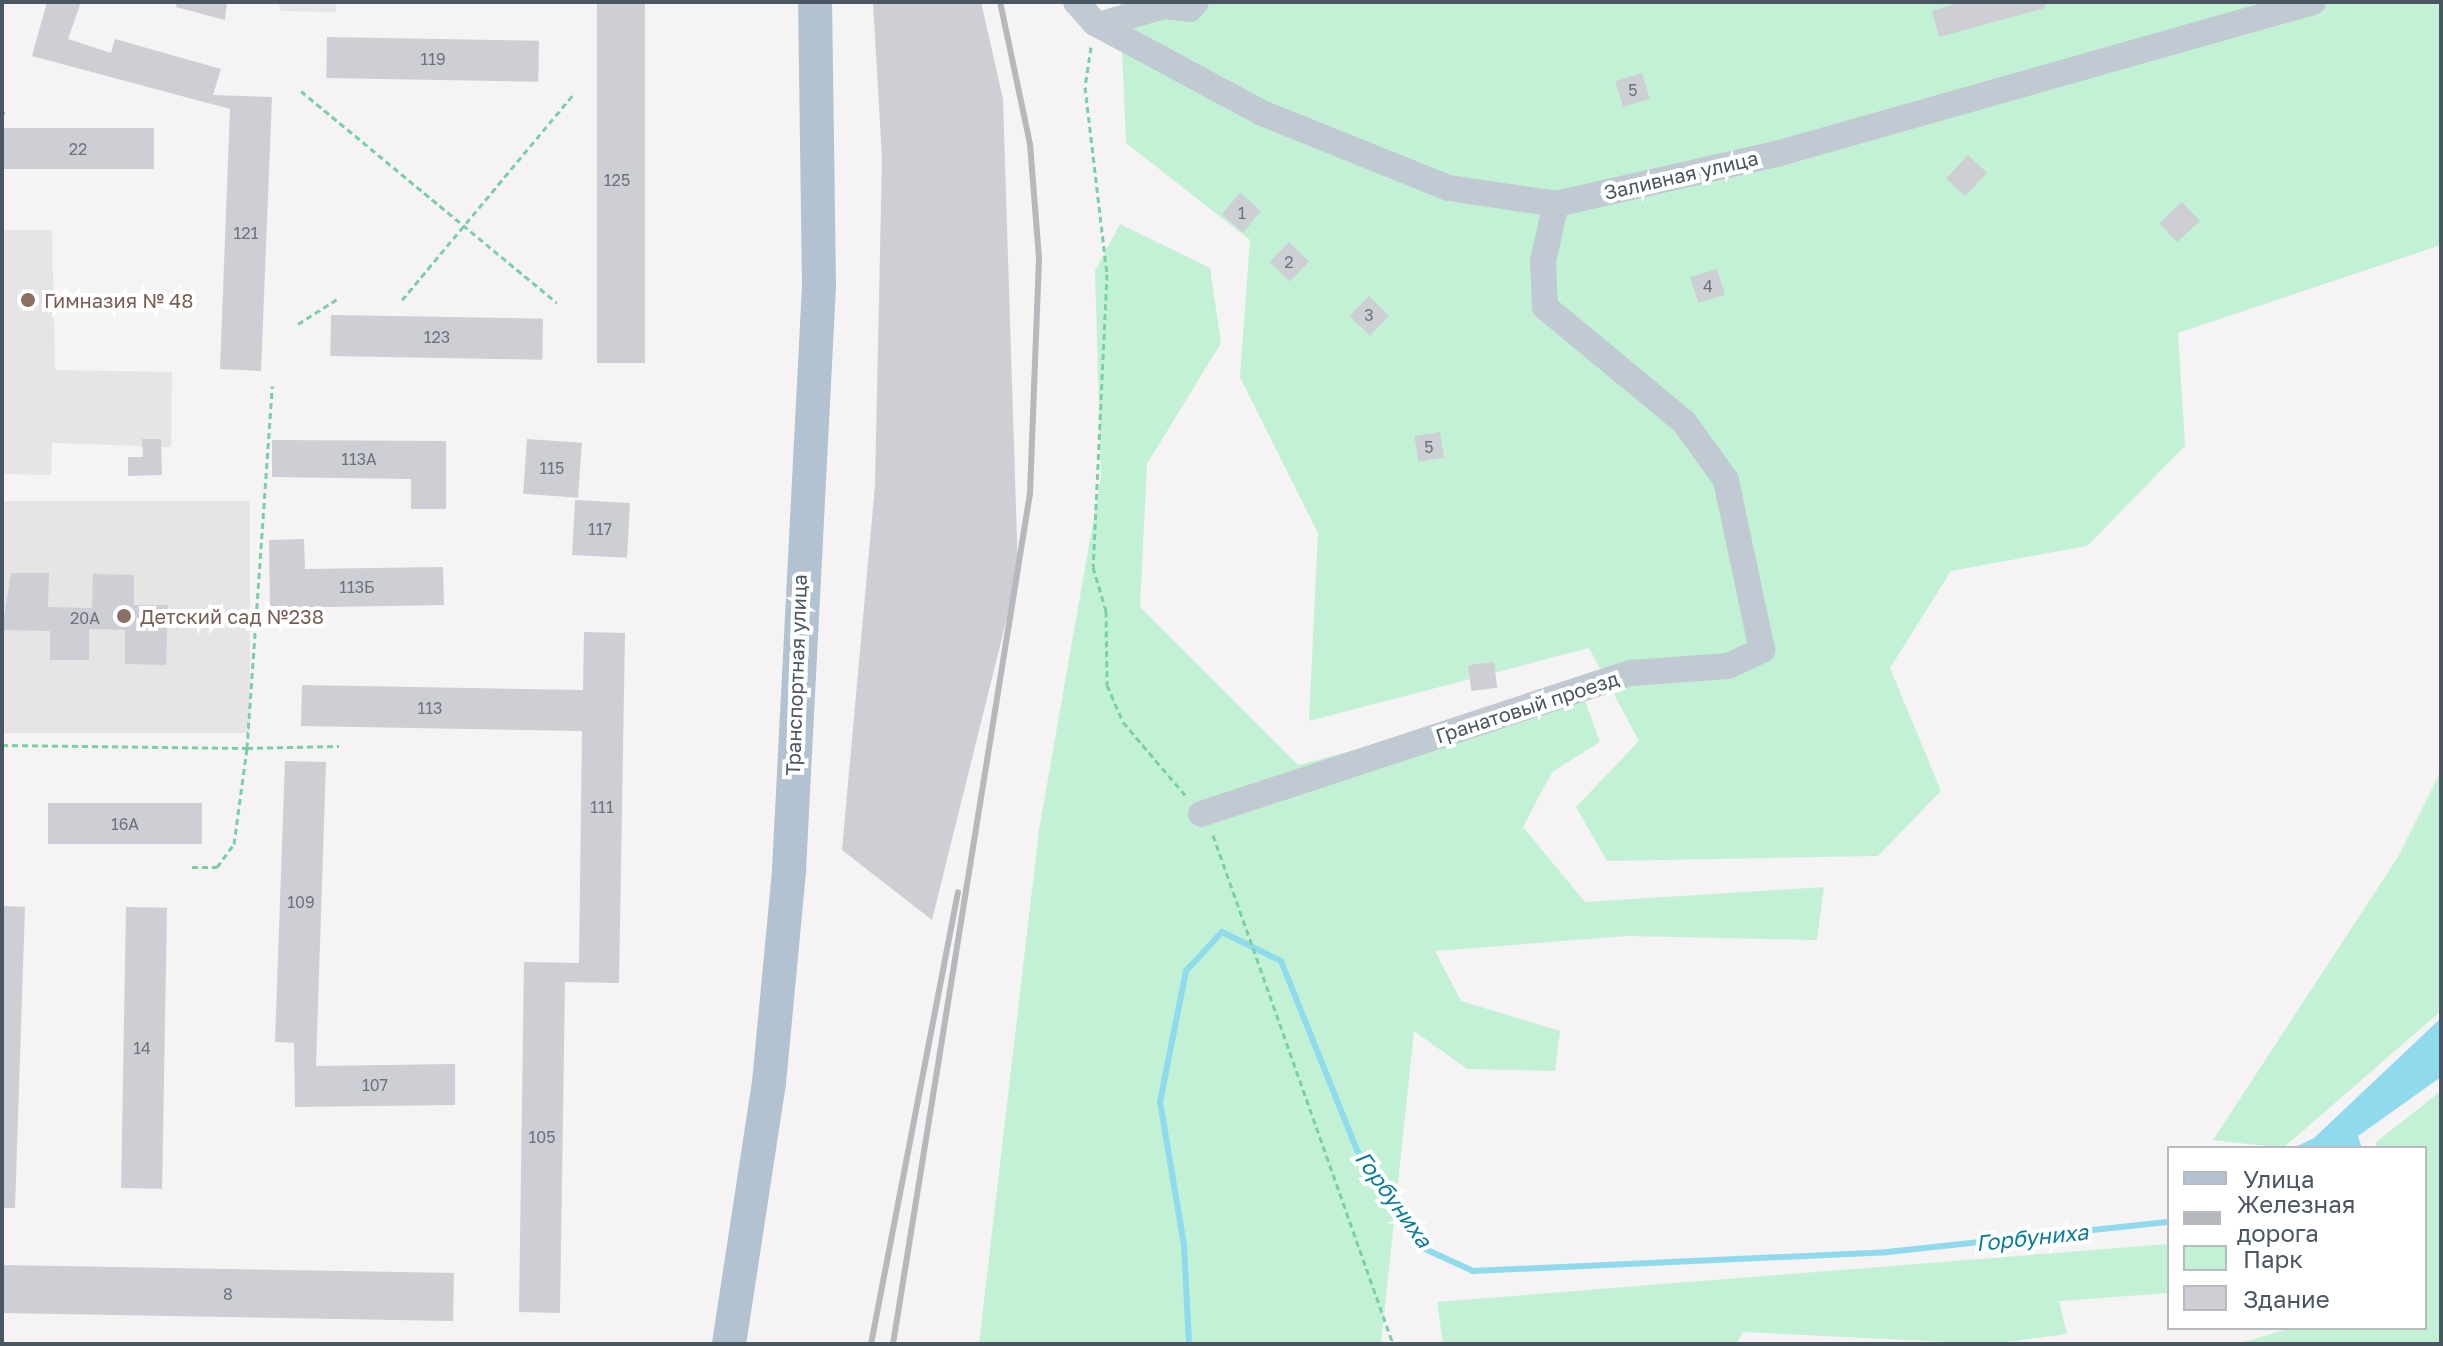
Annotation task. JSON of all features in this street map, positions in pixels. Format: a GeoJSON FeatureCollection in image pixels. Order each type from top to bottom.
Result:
{"type":"FeatureCollection","features":[{"type":"Feature","properties":{"kind":"main road","name":"Транспортная улица"},"geometry":{"type":"LineString","coordinates":[[729,1344],[769,1083],[789,870],[819,285],[815,2]]}},
{"type":"Feature","properties":{"kind":"street","name":"Заливная улица"},"geometry":{"type":"LineString","coordinates":[[1076,2],[1097,24],[1218,94],[1449,188],[1556,204],[1780,153],[2313,2]]}},
{"type":"Feature","properties":{"kind":"street"},"geometry":{"type":"LineString","coordinates":[[1097,24],[1163,6],[1190,9],[1196,2]]}},
{"type":"Feature","properties":{"kind":"street","name":"Гранатовый проезд"},"geometry":{"type":"LineString","coordinates":[[1201,814],[1631,673],[1748,662],[1762,650],[1736,511],[1713,459],[1684,422],[1545,307],[1543,261],[1556,204]]}},
{"type":"Feature","properties":{"kind":"path"},"geometry":{"type":"LineString","coordinates":[[1097,24],[1085,87],[1107,274],[1092,547],[1106,611],[1107,685],[1123,722],[1201,814],[1223,854],[1393,1344]]}},
{"type":"Feature","properties":{"kind":"path"},"geometry":{"type":"LineString","coordinates":[[301,91],[557,303]]}},
{"type":"Feature","properties":{"kind":"path"},"geometry":{"type":"LineString","coordinates":[[402,300],[572,96]]}},
{"type":"Feature","properties":{"kind":"path"},"geometry":{"type":"LineString","coordinates":[[298,324],[337,299]]}},
{"type":"Feature","properties":{"kind":"path"},"geometry":{"type":"LineString","coordinates":[[192,867],[217,867],[234,844],[247,748],[272,386]]}},
{"type":"Feature","properties":{"kind":"path"},"geometry":{"type":"LineString","coordinates":[[2,745],[339,746]]}},
{"type":"Feature","properties":{"kind":"shaded area"},"geometry":{"type":"Polygon","coordinates":[[[278,2],[336,2],[336,12],[281,11],[278,2]]]}},
{"type":"Feature","properties":{"kind":"shaded area","name":"Гимназия № 48"},"geometry":{"type":"Polygon","coordinates":[[[2,230],[52,230],[55,370],[172,372],[171,447],[52,443],[51,475],[2,474],[2,230]]]}},
{"type":"Feature","properties":{"kind":"shaded area","name":"Детский сад №238"},"geometry":{"type":"Polygon","coordinates":[[[2,501],[250,501],[250,733],[2,733],[2,501]]]}},
{"type":"Feature","properties":{"kind":"green space"},"geometry":{"type":"Polygon","coordinates":[[[1120,2],[2441,2],[2441,245],[2178,333],[2185,446],[2087,546],[1951,571],[1890,668],[1941,791],[1878,856],[1607,861],[1576,807],[1639,741],[1589,648],[1309,721],[1318,533],[1240,377],[1250,240],[1126,143],[1120,2]]]}},
{"type":"Feature","properties":{"kind":"green space"},"geometry":{"type":"Polygon","coordinates":[[[1120,224],[1210,268],[1221,343],[1147,464],[1140,607],[1298,765],[1581,690],[1600,742],[1552,772],[1523,827],[1585,902],[1824,887],[1817,940],[1627,936],[1435,951],[1461,1001],[1560,1031],[1555,1071],[1467,1069],[1414,1031],[1381,1344],[979,1344],[1039,830],[1101,477],[1095,271],[1120,224]]]}},
{"type":"Feature","properties":{"kind":"green space"},"geometry":{"type":"Polygon","coordinates":[[[2441,771],[2441,1011],[2285,1146],[2213,1140],[2398,857],[2441,771]]]}},
{"type":"Feature","properties":{"kind":"green space"},"geometry":{"type":"Polygon","coordinates":[[[2441,1091],[2441,1344],[2237,1344],[2284,1330],[2427,1330],[2427,1146],[2376,1146],[2376,1142],[2441,1091]]]}},
{"type":"Feature","properties":{"kind":"green space"},"geometry":{"type":"Polygon","coordinates":[[[2167,1244],[2167,1293],[2059,1301],[2067,1334],[1990,1344],[1743,1332],[1737,1344],[1443,1344],[1437,1302],[2167,1244]]]}},
{"type":"Feature","properties":{"kind":"water"},"geometry":{"type":"Polygon","coordinates":[[[2441,1018],[2441,1077],[2358,1136],[2361,1146],[2297,1146],[2314,1138],[2441,1018]]]}},
{"type":"Feature","properties":{"kind":"building"},"geometry":{"type":"Polygon","coordinates":[[[47,2],[81,2],[68,39],[111,53],[115,39],[221,69],[213,95],[272,97],[261,371],[220,369],[230,109],[32,56],[47,2]]]}},
{"type":"Feature","properties":{"kind":"building"},"geometry":{"type":"Polygon","coordinates":[[[177,2],[227,2],[225,20],[176,7],[177,2]]]}},
{"type":"Feature","properties":{"kind":"building"},"geometry":{"type":"Polygon","coordinates":[[[597,2],[645,2],[645,363],[597,363],[597,2]]]}},
{"type":"Feature","properties":{"kind":"building"},"geometry":{"type":"Polygon","coordinates":[[[873,2],[981,2],[1003,99],[1018,573],[932,920],[842,850],[875,485],[882,158],[873,2]]]}},
{"type":"Feature","properties":{"kind":"building"},"geometry":{"type":"Polygon","coordinates":[[[1961,2],[2044,2],[2045,8],[1939,37],[1932,11],[1961,2]]]}},
{"type":"Feature","properties":{"kind":"building"},"geometry":{"type":"Polygon","coordinates":[[[327,37],[539,41],[538,82],[326,78],[327,37]]]}},
{"type":"Feature","properties":{"kind":"building"},"geometry":{"type":"Polygon","coordinates":[[[1642,73],[1650,99],[1623,107],[1615,81],[1642,73]]]}},
{"type":"Feature","properties":{"kind":"building"},"geometry":{"type":"Polygon","coordinates":[[[2,128],[154,128],[154,169],[2,169],[2,128]]]}},
{"type":"Feature","properties":{"kind":"building"},"geometry":{"type":"Polygon","coordinates":[[[1968,155],[1987,173],[1965,196],[1946,178],[1968,155]]]}},
{"type":"Feature","properties":{"kind":"building"},"geometry":{"type":"Polygon","coordinates":[[[1240,193],[1261,211],[1243,233],[1222,214],[1240,193]]]}},
{"type":"Feature","properties":{"kind":"building"},"geometry":{"type":"Polygon","coordinates":[[[2182,202],[2200,221],[2177,242],[2159,223],[2182,202]]]}},
{"type":"Feature","properties":{"kind":"building"},"geometry":{"type":"Polygon","coordinates":[[[1289,242],[1309,261],[1290,282],[1270,262],[1289,242]]]}},
{"type":"Feature","properties":{"kind":"building"},"geometry":{"type":"Polygon","coordinates":[[[1717,269],[1725,295],[1698,303],[1690,277],[1717,269]]]}},
{"type":"Feature","properties":{"kind":"building"},"geometry":{"type":"Polygon","coordinates":[[[1369,296],[1389,315],[1370,336],[1350,316],[1369,296]]]}},
{"type":"Feature","properties":{"kind":"building"},"geometry":{"type":"Polygon","coordinates":[[[331,315],[543,319],[542,360],[330,356],[331,315]]]}},
{"type":"Feature","properties":{"kind":"building"},"geometry":{"type":"Polygon","coordinates":[[[1440,432],[1444,458],[1418,462],[1414,436],[1440,432]]]}},
{"type":"Feature","properties":{"kind":"building"},"geometry":{"type":"Polygon","coordinates":[[[142,439],[161,439],[162,475],[128,476],[128,457],[143,457],[142,439]]]}},
{"type":"Feature","properties":{"kind":"building"},"geometry":{"type":"Polygon","coordinates":[[[527,439],[582,443],[578,498],[523,494],[527,439]]]}},
{"type":"Feature","properties":{"kind":"building"},"geometry":{"type":"Polygon","coordinates":[[[272,440],[446,441],[446,509],[411,509],[411,479],[272,477],[272,440]]]}},
{"type":"Feature","properties":{"kind":"building"},"geometry":{"type":"Polygon","coordinates":[[[575,500],[630,503],[627,558],[572,555],[575,500]]]}},
{"type":"Feature","properties":{"kind":"building"},"geometry":{"type":"Polygon","coordinates":[[[304,539],[305,569],[443,567],[444,605],[270,608],[269,540],[304,539]]]}},
{"type":"Feature","properties":{"kind":"building"},"geometry":{"type":"Polygon","coordinates":[[[11,573],[49,573],[48,607],[92,608],[93,574],[134,575],[134,605],[168,605],[166,665],[125,664],[125,630],[89,629],[89,660],[50,660],[50,631],[2,630],[11,573]]]}},
{"type":"Feature","properties":{"kind":"building"},"geometry":{"type":"Polygon","coordinates":[[[584,632],[625,633],[619,983],[565,982],[560,1313],[519,1312],[524,962],[579,963],[582,731],[301,726],[302,685],[583,690],[584,632]]]}},
{"type":"Feature","properties":{"kind":"building"},"geometry":{"type":"Polygon","coordinates":[[[1494,662],[1497,688],[1471,691],[1468,665],[1494,662]]]}},
{"type":"Feature","properties":{"kind":"building"},"geometry":{"type":"Polygon","coordinates":[[[285,761],[326,762],[316,1066],[455,1064],[455,1105],[295,1107],[294,1043],[275,1042],[285,761]]]}},
{"type":"Feature","properties":{"kind":"building"},"geometry":{"type":"Polygon","coordinates":[[[48,803],[202,803],[202,844],[48,844],[48,803]]]}},
{"type":"Feature","properties":{"kind":"building"},"geometry":{"type":"Polygon","coordinates":[[[2,906],[25,907],[15,1208],[2,1208],[2,906]]]}},
{"type":"Feature","properties":{"kind":"building"},"geometry":{"type":"Polygon","coordinates":[[[126,907],[167,908],[162,1189],[121,1188],[126,907]]]}},
{"type":"Feature","properties":{"kind":"building"},"geometry":{"type":"Polygon","coordinates":[[[2,1265],[454,1273],[453,1321],[2,1313],[2,1265]]]}},
{"type":"Feature","properties":{"kind":"waterway","name":"Горбуниха"},"geometry":{"type":"LineString","coordinates":[[1189,1344],[1184,1245],[1160,1102],[1186,971],[1222,932],[1281,961],[1357,1150],[1425,1249],[1473,1271],[1887,1252],[2167,1222]]}},
{"type":"Feature","properties":{"kind":"railway"},"geometry":{"type":"LineString","coordinates":[[893,1344],[1030,493],[1039,258],[1030,144],[1000,2]]}},
{"type":"Feature","properties":{"kind":"railway"},"geometry":{"type":"LineString","coordinates":[[871,1344],[958,892]]}},
{"type":"Feature","properties":{"kind":"place","name":"Гимназия № 48"},"geometry":{"type":"Point","coordinates":[28,300]}},
{"type":"Feature","properties":{"kind":"place","name":"Детский сад №238"},"geometry":{"type":"Point","coordinates":[124,616]}}]}
